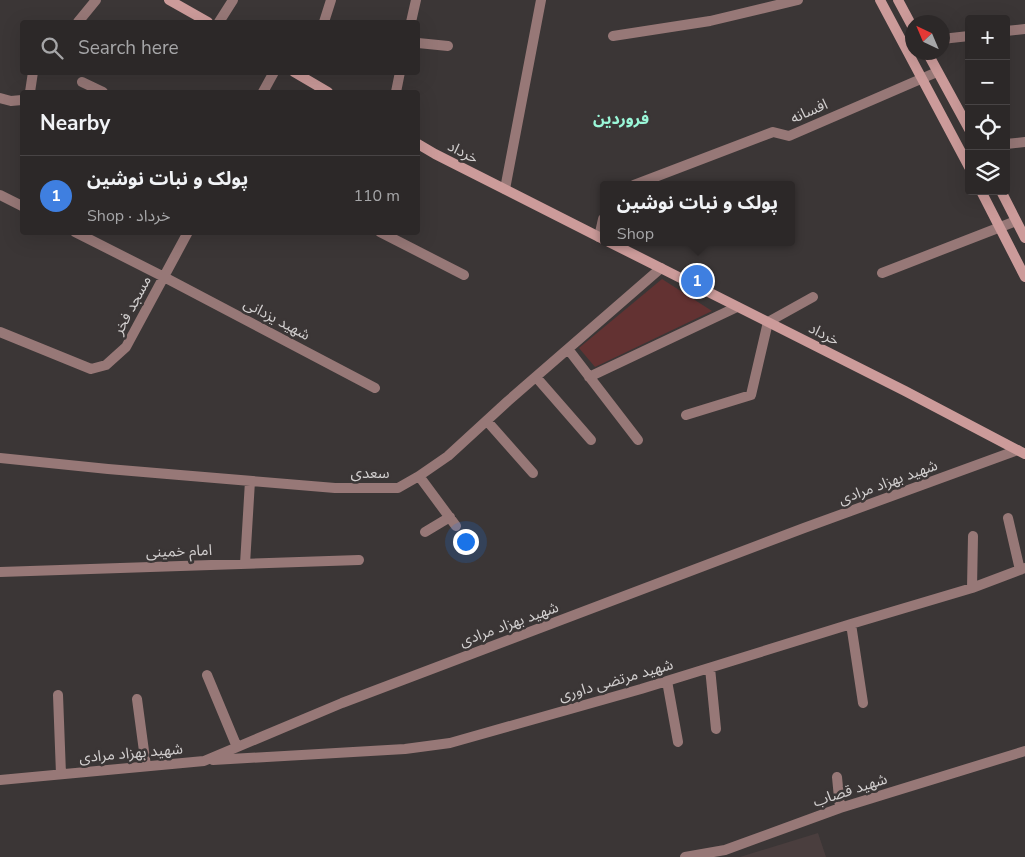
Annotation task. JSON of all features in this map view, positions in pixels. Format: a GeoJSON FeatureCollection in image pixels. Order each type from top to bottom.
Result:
{"type":"FeatureCollection","features":[{"type":"Feature","properties":{"kind":"main road"},"geometry":{"type":"LineString","coordinates":[[169,0],[204,20]]}},
{"type":"Feature","properties":{"kind":"main road"},"geometry":{"type":"LineString","coordinates":[[880,0],[905,40]]}},
{"type":"Feature","properties":{"kind":"main road"},"geometry":{"type":"LineString","coordinates":[[898,0],[906,15]]}},
{"type":"Feature","properties":{"kind":"main road"},"geometry":{"type":"LineString","coordinates":[[915,60],[922,78],[965,157]]}},
{"type":"Feature","properties":{"kind":"main road"},"geometry":{"type":"LineString","coordinates":[[931,60],[965,123]]}},
{"type":"Feature","properties":{"kind":"main road"},"geometry":{"type":"LineString","coordinates":[[309,76],[326,90]]}},
{"type":"Feature","properties":{"kind":"main road","name":"خرداد"},"geometry":{"type":"LineString","coordinates":[[420,145],[600,238]]}},
{"type":"Feature","properties":{"kind":"main road"},"geometry":{"type":"LineString","coordinates":[[983,195],[1025,276]]}},
{"type":"Feature","properties":{"kind":"main road"},"geometry":{"type":"LineString","coordinates":[[1003,195],[1025,238]]}},
{"type":"Feature","properties":{"kind":"main road","name":"خرداد"},"geometry":{"type":"LineString","coordinates":[[618,246],[1022,452]]}},
{"type":"Feature","properties":{"kind":"street"},"geometry":{"type":"LineString","coordinates":[[80,20],[96,0]]}},
{"type":"Feature","properties":{"kind":"street"},"geometry":{"type":"LineString","coordinates":[[220,20],[233,0]]}},
{"type":"Feature","properties":{"kind":"street"},"geometry":{"type":"LineString","coordinates":[[325,20],[330,0]]}},
{"type":"Feature","properties":{"kind":"street"},"geometry":{"type":"LineString","coordinates":[[411,20],[416,0]]}},
{"type":"Feature","properties":{"kind":"street"},"geometry":{"type":"LineString","coordinates":[[505,190],[541,0]]}},
{"type":"Feature","properties":{"kind":"street"},"geometry":{"type":"LineString","coordinates":[[613,36],[710,21],[798,0]]}},
{"type":"Feature","properties":{"kind":"street"},"geometry":{"type":"LineString","coordinates":[[1010,31],[1025,29]]}},
{"type":"Feature","properties":{"kind":"street"},"geometry":{"type":"LineString","coordinates":[[950,38],[965,36]]}},
{"type":"Feature","properties":{"kind":"street"},"geometry":{"type":"LineString","coordinates":[[420,43],[448,46]]}},
{"type":"Feature","properties":{"kind":"street","name":"افسانه"},"geometry":{"type":"LineString","coordinates":[[644,181],[773,132],[789,136],[938,72]]}},
{"type":"Feature","properties":{"kind":"street"},"geometry":{"type":"LineString","coordinates":[[30,90],[33,75]]}},
{"type":"Feature","properties":{"kind":"street"},"geometry":{"type":"LineString","coordinates":[[264,90],[272,75]]}},
{"type":"Feature","properties":{"kind":"street"},"geometry":{"type":"LineString","coordinates":[[396,90],[399,75]]}},
{"type":"Feature","properties":{"kind":"street"},"geometry":{"type":"LineString","coordinates":[[82,82],[99,90]]}},
{"type":"Feature","properties":{"kind":"street"},"geometry":{"type":"LineString","coordinates":[[0,98],[11,101],[20,100]]}},
{"type":"Feature","properties":{"kind":"street"},"geometry":{"type":"LineString","coordinates":[[1010,144],[1025,142]]}},
{"type":"Feature","properties":{"kind":"street"},"geometry":{"type":"LineString","coordinates":[[0,195],[20,205]]}},
{"type":"Feature","properties":{"kind":"street"},"geometry":{"type":"LineString","coordinates":[[882,273],[1016,221]]}},
{"type":"Feature","properties":{"kind":"street","name":"شهید یزدانی"},"geometry":{"type":"LineString","coordinates":[[81,235],[375,388]]}},
{"type":"Feature","properties":{"kind":"street","name":"مسجد فخر"},"geometry":{"type":"LineString","coordinates":[[0,332],[91,369],[106,365],[126,347],[186,235]]}},
{"type":"Feature","properties":{"kind":"street"},"geometry":{"type":"LineString","coordinates":[[386,235],[464,275]]}},
{"type":"Feature","properties":{"kind":"street","name":"سعدی"},"geometry":{"type":"LineString","coordinates":[[0,458],[335,488],[398,488],[448,456],[661,268]]}},
{"type":"Feature","properties":{"kind":"street"},"geometry":{"type":"LineString","coordinates":[[686,415],[751,395],[768,322],[813,297]]}},
{"type":"Feature","properties":{"kind":"street"},"geometry":{"type":"LineString","coordinates":[[590,377],[738,307]]}},
{"type":"Feature","properties":{"kind":"street"},"geometry":{"type":"LineString","coordinates":[[568,349],[638,440]]}},
{"type":"Feature","properties":{"kind":"street"},"geometry":{"type":"LineString","coordinates":[[536,377],[591,440]]}},
{"type":"Feature","properties":{"kind":"street"},"geometry":{"type":"LineString","coordinates":[[487,421],[533,472]]}},
{"type":"Feature","properties":{"kind":"street","name":"شهید بهزاد مرادی"},"geometry":{"type":"LineString","coordinates":[[0,780],[204,761],[333,706],[433,668],[814,525],[1022,452]]}},
{"type":"Feature","properties":{"kind":"street"},"geometry":{"type":"LineString","coordinates":[[419,476],[456,526]]}},
{"type":"Feature","properties":{"kind":"street"},"geometry":{"type":"LineString","coordinates":[[245,564],[250,481]]}},
{"type":"Feature","properties":{"kind":"street"},"geometry":{"type":"LineString","coordinates":[[425,532],[450,517]]}},
{"type":"Feature","properties":{"kind":"street"},"geometry":{"type":"LineString","coordinates":[[1008,518],[1023,569]]}},
{"type":"Feature","properties":{"kind":"street"},"geometry":{"type":"LineString","coordinates":[[972,536],[972,588]]}},
{"type":"Feature","properties":{"kind":"street","name":"امام خمینی"},"geometry":{"type":"LineString","coordinates":[[0,572],[359,560]]}},
{"type":"Feature","properties":{"kind":"street","name":"شهید مرتضی داوری"},"geometry":{"type":"LineString","coordinates":[[204,761],[404,749],[450,743],[641,690],[972,588],[1023,569]]}},
{"type":"Feature","properties":{"kind":"street"},"geometry":{"type":"LineString","coordinates":[[851,624],[863,703]]}},
{"type":"Feature","properties":{"kind":"street"},"geometry":{"type":"LineString","coordinates":[[710,668],[716,729]]}},
{"type":"Feature","properties":{"kind":"street"},"geometry":{"type":"LineString","coordinates":[[208,675],[237,747]]}},
{"type":"Feature","properties":{"kind":"street"},"geometry":{"type":"LineString","coordinates":[[667,681],[678,742]]}},
{"type":"Feature","properties":{"kind":"street"},"geometry":{"type":"LineString","coordinates":[[58,695],[61,774]]}},
{"type":"Feature","properties":{"kind":"street"},"geometry":{"type":"LineString","coordinates":[[137,699],[146,766]]}},
{"type":"Feature","properties":{"kind":"street","name":"شهید قصاب"},"geometry":{"type":"LineString","coordinates":[[685,857],[725,850],[840,808],[1025,751]]}},
{"type":"Feature","properties":{"kind":"street"},"geometry":{"type":"LineString","coordinates":[[837,777],[840,808]]}},
{"type":"Feature","properties":{"kind":"shaded area"},"geometry":{"type":"Polygon","coordinates":[[[662,279],[712,311],[595,367],[579,348],[662,279]]]}},
{"type":"Feature","properties":{"kind":"shaded area"},"geometry":{"type":"Polygon","coordinates":[[[818,833],[826,857],[740,857],[818,833]]]}},
{"type":"Feature","properties":{"kind":"place","name":"پولک و نبات نوشین"},"geometry":{"type":"Point","coordinates":[697,281]}},
{"type":"Feature","properties":{"kind":"district","name":"فروردین"},"geometry":{"type":"Point","coordinates":[621,119]}}]}
